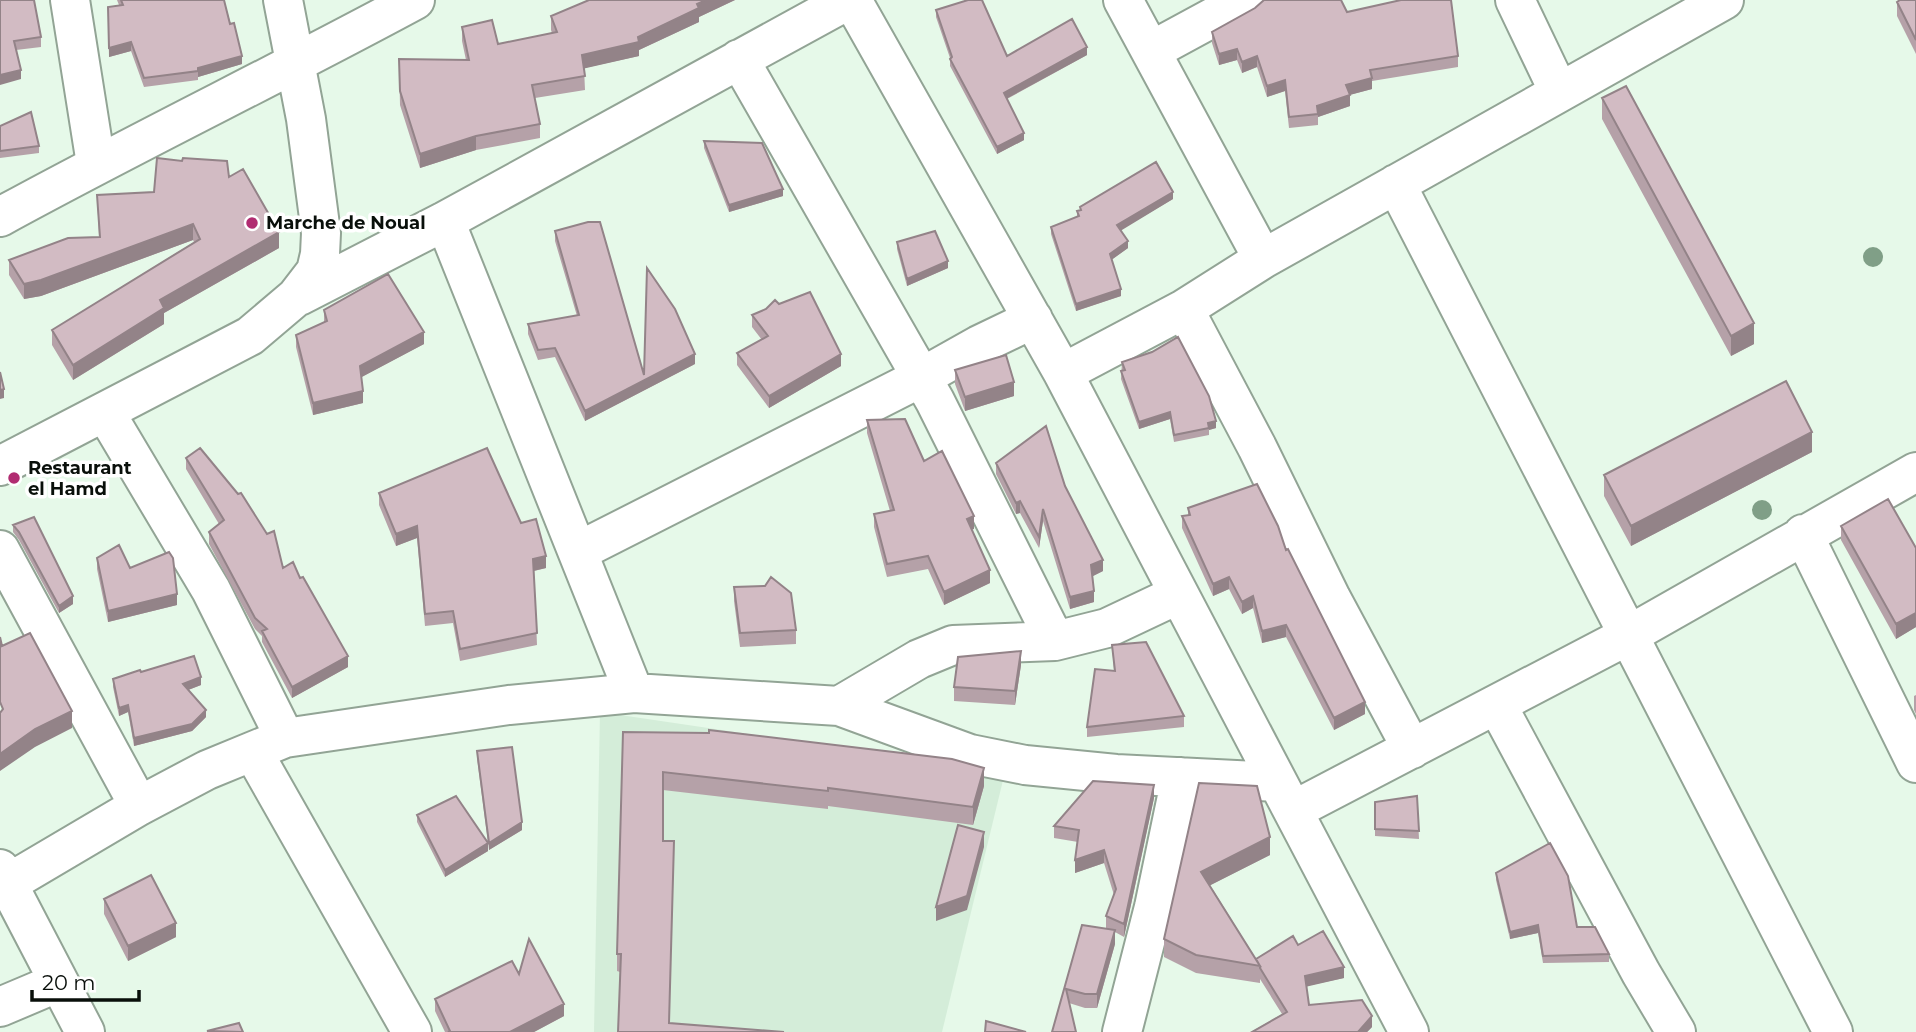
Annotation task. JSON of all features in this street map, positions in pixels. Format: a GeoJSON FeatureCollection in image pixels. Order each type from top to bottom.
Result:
{"type":"FeatureCollection","features":[{"type":"Feature","properties":{"kind":"street"},"geometry":{"type":"LineString","coordinates":[[70,0],[96,164]]}},
{"type":"Feature","properties":{"kind":"street"},"geometry":{"type":"LineString","coordinates":[[284,0],[306,119],[320,233],[320,254],[316,271],[296,298]]}},
{"type":"Feature","properties":{"kind":"street"},"geometry":{"type":"LineString","coordinates":[[0,217],[96,164],[296,64],[415,0]]}},
{"type":"Feature","properties":{"kind":"street"},"geometry":{"type":"LineString","coordinates":[[0,466],[250,336],[296,298],[445,221],[850,0],[1063,373],[1409,1032]]}},
{"type":"Feature","properties":{"kind":"street"},"geometry":{"type":"LineString","coordinates":[[1123,0],[1263,259]]}},
{"type":"Feature","properties":{"kind":"street"},"geometry":{"type":"LineString","coordinates":[[1150,51],[1245,0]]}},
{"type":"Feature","properties":{"kind":"street"},"geometry":{"type":"LineString","coordinates":[[1515,0],[1559,92]]}},
{"type":"Feature","properties":{"kind":"street"},"geometry":{"type":"LineString","coordinates":[[1063,373],[1184,309],[1263,259],[1724,0]]}},
{"type":"Feature","properties":{"kind":"street"},"geometry":{"type":"LineString","coordinates":[[739,59],[922,377],[1055,641]]}},
{"type":"Feature","properties":{"kind":"street"},"geometry":{"type":"LineString","coordinates":[[1396,184],[1833,1032]]}},
{"type":"Feature","properties":{"kind":"street"},"geometry":{"type":"LineString","coordinates":[[445,221],[634,694]]}},
{"type":"Feature","properties":{"kind":"street"},"geometry":{"type":"LineString","coordinates":[[1184,309],[1258,447],[1331,598],[1412,749]]}},
{"type":"Feature","properties":{"kind":"street"},"geometry":{"type":"LineString","coordinates":[[579,551],[1032,319]]}},
{"type":"Feature","properties":{"kind":"street"},"geometry":{"type":"LineString","coordinates":[[105,412],[211,590],[269,745],[412,1032]]}},
{"type":"Feature","properties":{"kind":"street"},"geometry":{"type":"LineString","coordinates":[[85,1032],[4,877],[207,770],[269,745],[509,705],[634,694],[839,706],[970,754],[1026,765],[1181,777],[1286,796],[1412,749],[1627,636],[1916,472]]}},
{"type":"Feature","properties":{"kind":"street"},"geometry":{"type":"LineString","coordinates":[[1803,534],[1916,763]]}},
{"type":"Feature","properties":{"kind":"street"},"geometry":{"type":"LineString","coordinates":[[0,550],[139,806]]}},
{"type":"Feature","properties":{"kind":"street"},"geometry":{"type":"LineString","coordinates":[[839,706],[919,659],[953,645],[1055,641],[1107,628],[1180,594]]}},
{"type":"Feature","properties":{"kind":"street"},"geometry":{"type":"LineString","coordinates":[[1497,705],[1641,973],[1676,1032]]}},
{"type":"Feature","properties":{"kind":"street"},"geometry":{"type":"LineString","coordinates":[[1122,1032],[1154,907],[1181,777]]}},
{"type":"Feature","properties":{"kind":"street"},"geometry":{"type":"LineString","coordinates":[[0,1007],[59,982]]}},
{"type":"Feature","properties":{"kind":"shaded area"},"geometry":{"type":"Polygon","coordinates":[[[600,712],[1005,772],[942,1032],[594,1032],[600,712]]]}},
{"type":"Feature","properties":{"kind":"building"},"geometry":{"type":"Polygon","coordinates":[[[0,0],[34,0],[41,37],[14,41],[21,70],[0,75],[0,0]]]}},
{"type":"Feature","properties":{"kind":"building"},"geometry":{"type":"Polygon","coordinates":[[[121,0],[224,0],[230,24],[234,23],[242,56],[198,68],[198,71],[144,78],[131,42],[109,48],[108,7],[123,5],[121,0]]]}},
{"type":"Feature","properties":{"kind":"building"},"geometry":{"type":"Polygon","coordinates":[[[589,0],[706,0],[697,4],[699,8],[638,37],[639,42],[582,55],[585,76],[532,85],[540,124],[476,136],[420,154],[400,91],[399,59],[469,60],[462,27],[492,20],[498,44],[557,32],[551,16],[589,0]]]}},
{"type":"Feature","properties":{"kind":"building"},"geometry":{"type":"Polygon","coordinates":[[[968,0],[982,0],[1007,56],[1072,19],[1087,47],[1004,93],[1024,133],[997,147],[950,59],[952,57],[936,10],[968,0]]]}},
{"type":"Feature","properties":{"kind":"building"},"geometry":{"type":"Polygon","coordinates":[[[1264,0],[1341,0],[1347,12],[1401,0],[1451,0],[1458,56],[1370,70],[1372,78],[1346,85],[1350,95],[1317,106],[1318,114],[1289,117],[1285,80],[1267,86],[1257,56],[1242,62],[1237,49],[1219,54],[1212,32],[1264,0]]]}},
{"type":"Feature","properties":{"kind":"building"},"geometry":{"type":"Polygon","coordinates":[[[1916,0],[1916,40],[1897,2],[1916,0]]]}},
{"type":"Feature","properties":{"kind":"building"},"geometry":{"type":"Polygon","coordinates":[[[1626,86],[1754,323],[1731,336],[1602,98],[1626,86]]]}},
{"type":"Feature","properties":{"kind":"building"},"geometry":{"type":"Polygon","coordinates":[[[31,112],[39,146],[0,151],[0,126],[31,112]]]}},
{"type":"Feature","properties":{"kind":"building"},"geometry":{"type":"Polygon","coordinates":[[[704,141],[762,143],[783,189],[729,205],[704,141]]]}},
{"type":"Feature","properties":{"kind":"building"},"geometry":{"type":"Polygon","coordinates":[[[157,158],[227,161],[229,177],[243,169],[279,232],[160,300],[164,308],[73,365],[52,330],[200,239],[193,224],[24,284],[9,260],[68,238],[100,237],[97,195],[154,192],[157,158]]]}},
{"type":"Feature","properties":{"kind":"building"},"geometry":{"type":"Polygon","coordinates":[[[1156,162],[1173,192],[1117,225],[1128,241],[1110,254],[1121,289],[1076,304],[1051,227],[1079,216],[1077,211],[1081,210],[1080,207],[1156,162]]]}},
{"type":"Feature","properties":{"kind":"building"},"geometry":{"type":"Polygon","coordinates":[[[588,222],[600,222],[644,375],[647,268],[675,309],[695,354],[585,411],[555,348],[538,350],[528,324],[579,315],[555,231],[588,222]]]}},
{"type":"Feature","properties":{"kind":"building"},"geometry":{"type":"Polygon","coordinates":[[[935,231],[948,261],[907,279],[897,242],[935,231]]]}},
{"type":"Feature","properties":{"kind":"building"},"geometry":{"type":"Polygon","coordinates":[[[388,274],[424,332],[360,366],[363,391],[313,403],[296,335],[327,321],[324,310],[388,274]]]}},
{"type":"Feature","properties":{"kind":"building"},"geometry":{"type":"Polygon","coordinates":[[[810,292],[841,354],[769,396],[737,353],[768,336],[752,315],[766,309],[775,300],[779,304],[810,292]]]}},
{"type":"Feature","properties":{"kind":"building"},"geometry":{"type":"Polygon","coordinates":[[[1178,337],[1209,396],[1216,421],[1208,423],[1209,428],[1174,435],[1170,412],[1139,422],[1121,371],[1125,370],[1122,362],[1152,352],[1178,337]]]}},
{"type":"Feature","properties":{"kind":"building"},"geometry":{"type":"Polygon","coordinates":[[[1006,355],[1014,382],[965,397],[955,370],[1006,355]]]}},
{"type":"Feature","properties":{"kind":"building"},"geometry":{"type":"Polygon","coordinates":[[[0,372],[4,389],[0,390],[0,372]]]}},
{"type":"Feature","properties":{"kind":"building"},"geometry":{"type":"Polygon","coordinates":[[[1786,381],[1812,432],[1631,526],[1604,475],[1786,381]]]}},
{"type":"Feature","properties":{"kind":"building"},"geometry":{"type":"Polygon","coordinates":[[[905,419],[924,461],[942,451],[974,516],[967,519],[990,570],[944,592],[928,556],[887,564],[874,514],[894,510],[867,420],[905,419]]]}},
{"type":"Feature","properties":{"kind":"building"},"geometry":{"type":"Polygon","coordinates":[[[1046,426],[1065,486],[1103,560],[1091,565],[1094,591],[1070,597],[1043,509],[1039,537],[1020,501],[1016,503],[996,463],[1046,426]]]}},
{"type":"Feature","properties":{"kind":"building"},"geometry":{"type":"Polygon","coordinates":[[[200,448],[238,494],[241,493],[267,534],[274,531],[283,568],[293,562],[348,656],[292,687],[262,631],[267,629],[255,618],[209,532],[224,520],[186,458],[200,448]]]}},
{"type":"Feature","properties":{"kind":"building"},"geometry":{"type":"Polygon","coordinates":[[[487,448],[521,523],[536,519],[546,556],[533,559],[537,633],[460,649],[453,611],[425,614],[417,526],[396,534],[379,493],[487,448]]]}},
{"type":"Feature","properties":{"kind":"building"},"geometry":{"type":"Polygon","coordinates":[[[1257,484],[1278,526],[1286,550],[1288,549],[1365,702],[1334,718],[1286,625],[1262,631],[1253,596],[1242,602],[1229,577],[1213,584],[1182,516],[1190,515],[1188,508],[1257,484]]]}},
{"type":"Feature","properties":{"kind":"building"},"geometry":{"type":"Polygon","coordinates":[[[1888,499],[1916,548],[1916,613],[1896,624],[1841,526],[1888,499]]]}},
{"type":"Feature","properties":{"kind":"building"},"geometry":{"type":"Polygon","coordinates":[[[34,517],[73,596],[59,606],[13,525],[34,517]]]}},
{"type":"Feature","properties":{"kind":"building"},"geometry":{"type":"Polygon","coordinates":[[[119,545],[130,568],[169,552],[173,558],[177,594],[108,611],[97,558],[119,545]]]}},
{"type":"Feature","properties":{"kind":"building"},"geometry":{"type":"Polygon","coordinates":[[[771,577],[791,593],[796,630],[740,633],[734,587],[765,586],[771,577]]]}},
{"type":"Feature","properties":{"kind":"building"},"geometry":{"type":"Polygon","coordinates":[[[30,633],[72,711],[35,729],[0,754],[0,713],[3,709],[0,702],[0,637],[2,646],[30,633]]]}},
{"type":"Feature","properties":{"kind":"building"},"geometry":{"type":"Polygon","coordinates":[[[1146,642],[1184,716],[1087,727],[1095,669],[1115,671],[1112,645],[1146,642]]]}},
{"type":"Feature","properties":{"kind":"building"},"geometry":{"type":"Polygon","coordinates":[[[1021,651],[1015,691],[954,687],[958,657],[1021,651]]]}},
{"type":"Feature","properties":{"kind":"building"},"geometry":{"type":"Polygon","coordinates":[[[194,656],[201,677],[183,684],[206,710],[192,724],[134,738],[128,705],[119,708],[113,679],[194,656]]]}},
{"type":"Feature","properties":{"kind":"building"},"geometry":{"type":"Polygon","coordinates":[[[709,730],[952,759],[984,768],[973,807],[828,788],[828,791],[663,772],[663,841],[674,841],[669,1023],[784,1032],[618,1032],[621,954],[617,954],[623,732],[709,733],[709,730]]]}},
{"type":"Feature","properties":{"kind":"building"},"geometry":{"type":"Polygon","coordinates":[[[512,747],[522,822],[489,843],[477,751],[512,747]]]}},
{"type":"Feature","properties":{"kind":"building"},"geometry":{"type":"Polygon","coordinates":[[[1093,781],[1154,785],[1124,924],[1106,916],[1116,889],[1104,850],[1075,860],[1079,830],[1054,826],[1093,781]]]}},
{"type":"Feature","properties":{"kind":"building"},"geometry":{"type":"Polygon","coordinates":[[[1199,783],[1257,786],[1270,837],[1201,872],[1260,966],[1196,955],[1164,939],[1199,783]]]}},
{"type":"Feature","properties":{"kind":"building"},"geometry":{"type":"Polygon","coordinates":[[[456,796],[488,843],[445,870],[417,815],[456,796]]]}},
{"type":"Feature","properties":{"kind":"building"},"geometry":{"type":"Polygon","coordinates":[[[1417,796],[1419,831],[1375,829],[1375,802],[1417,796]]]}},
{"type":"Feature","properties":{"kind":"building"},"geometry":{"type":"Polygon","coordinates":[[[958,825],[984,832],[967,896],[936,907],[958,825]]]}},
{"type":"Feature","properties":{"kind":"building"},"geometry":{"type":"Polygon","coordinates":[[[1550,843],[1568,876],[1577,927],[1595,927],[1609,954],[1543,956],[1538,925],[1510,932],[1496,873],[1550,843]]]}},
{"type":"Feature","properties":{"kind":"building"},"geometry":{"type":"Polygon","coordinates":[[[151,875],[176,923],[128,946],[104,899],[151,875]]]}},
{"type":"Feature","properties":{"kind":"building"},"geometry":{"type":"Polygon","coordinates":[[[1082,925],[1115,930],[1097,994],[1066,989],[1076,1032],[1052,1032],[1082,925]]]}},
{"type":"Feature","properties":{"kind":"building"},"geometry":{"type":"Polygon","coordinates":[[[1323,931],[1344,967],[1305,976],[1309,1005],[1362,1000],[1372,1016],[1358,1032],[1252,1032],[1287,1012],[1256,959],[1293,936],[1298,945],[1323,931]]]}},
{"type":"Feature","properties":{"kind":"building"},"geometry":{"type":"Polygon","coordinates":[[[529,939],[564,1004],[510,1032],[448,1032],[450,1031],[435,999],[512,961],[519,974],[529,939]]]}},
{"type":"Feature","properties":{"kind":"building"},"geometry":{"type":"Polygon","coordinates":[[[986,1021],[1026,1032],[985,1032],[986,1021]]]}},
{"type":"Feature","properties":{"kind":"building"},"geometry":{"type":"Polygon","coordinates":[[[239,1023],[243,1032],[207,1031],[239,1023]]]}},
{"type":"Feature","properties":{"kind":"place","name":"Marche de Noual"},"geometry":{"type":"Point","coordinates":[252,223]}},
{"type":"Feature","properties":{"kind":"place","name":"Restaurant el Hamd"},"geometry":{"type":"Point","coordinates":[14,478]}}]}
